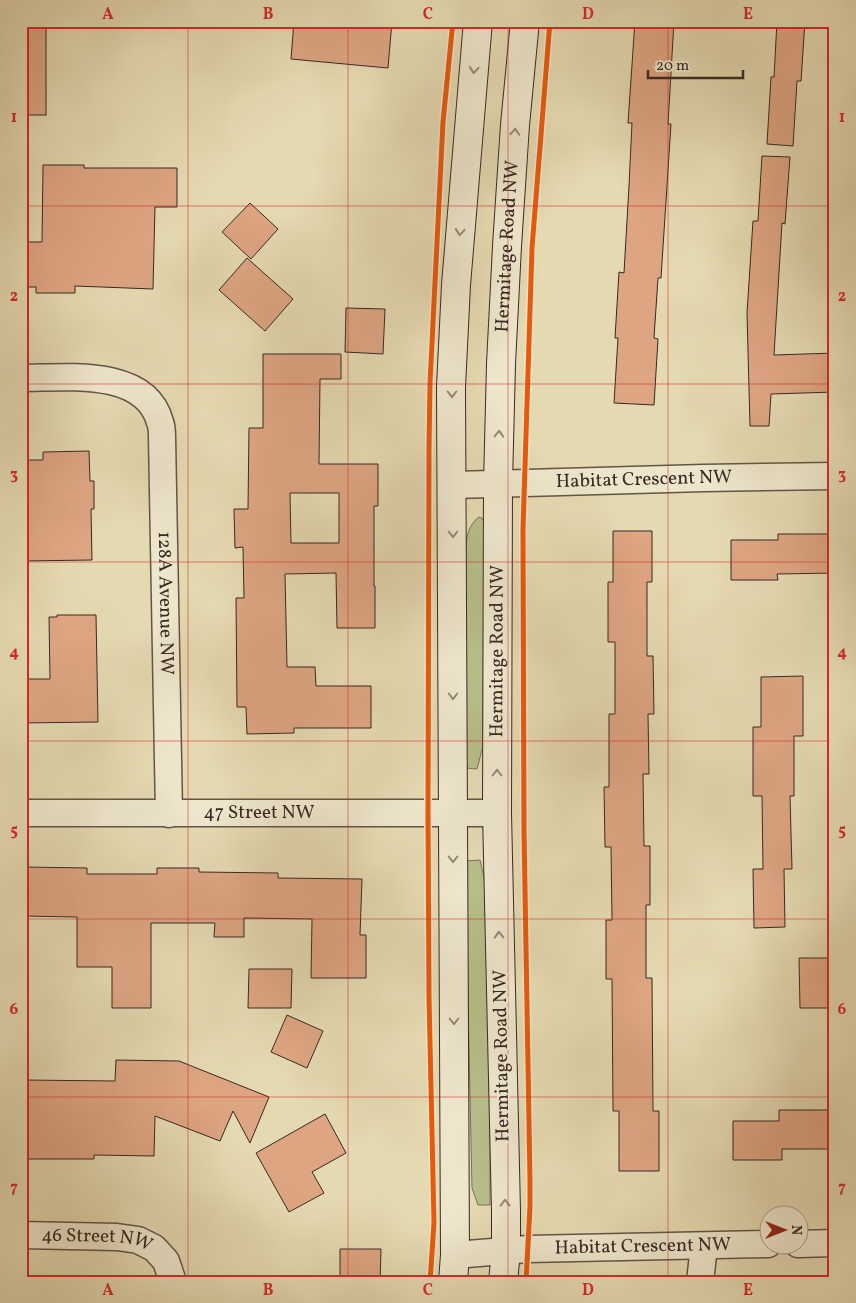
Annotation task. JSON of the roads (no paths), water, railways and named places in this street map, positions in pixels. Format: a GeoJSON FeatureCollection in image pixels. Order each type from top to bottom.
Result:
{"type":"FeatureCollection","features":[{"type":"Feature","properties":{"kind":"street"},"geometry":{"type":"LineString","coordinates":[[454,1269],[452,387],[456,285],[478,21]]}},
{"type":"Feature","properties":{"kind":"street","name":"Hermitage Road NW"},"geometry":{"type":"LineString","coordinates":[[503,1282],[506,1251],[497,813],[498,483],[501,364],[507,246],[515,125],[525,21]]}},
{"type":"Feature","properties":{"kind":"street","name":"128A Avenue NW"},"geometry":{"type":"LineString","coordinates":[[21,378],[89,378],[110,380],[129,387],[145,397],[154,409],[160,422],[162,437],[169,814]]}},
{"type":"Feature","properties":{"kind":"street","name":"Habitat Crescent NW"},"geometry":{"type":"LineString","coordinates":[[452,485],[835,476]]}},
{"type":"Feature","properties":{"kind":"street","name":"47 Street NW"},"geometry":{"type":"LineString","coordinates":[[21,813],[497,813]]}},
{"type":"Feature","properties":{"kind":"street","name":"46 Street NW"},"geometry":{"type":"LineString","coordinates":[[21,1235],[117,1237],[138,1240],[154,1248],[170,1272]]}},
{"type":"Feature","properties":{"kind":"street"},"geometry":{"type":"LineString","coordinates":[[808,1244],[835,1243]]}},
{"type":"Feature","properties":{"kind":"street","name":"Habitat Crescent NW"},"geometry":{"type":"LineString","coordinates":[[454,1269],[506,1251],[758,1244]]}},
{"type":"Feature","properties":{"kind":"street"},"geometry":{"type":"LineString","coordinates":[[700,1282],[704,1246]]}}]}
